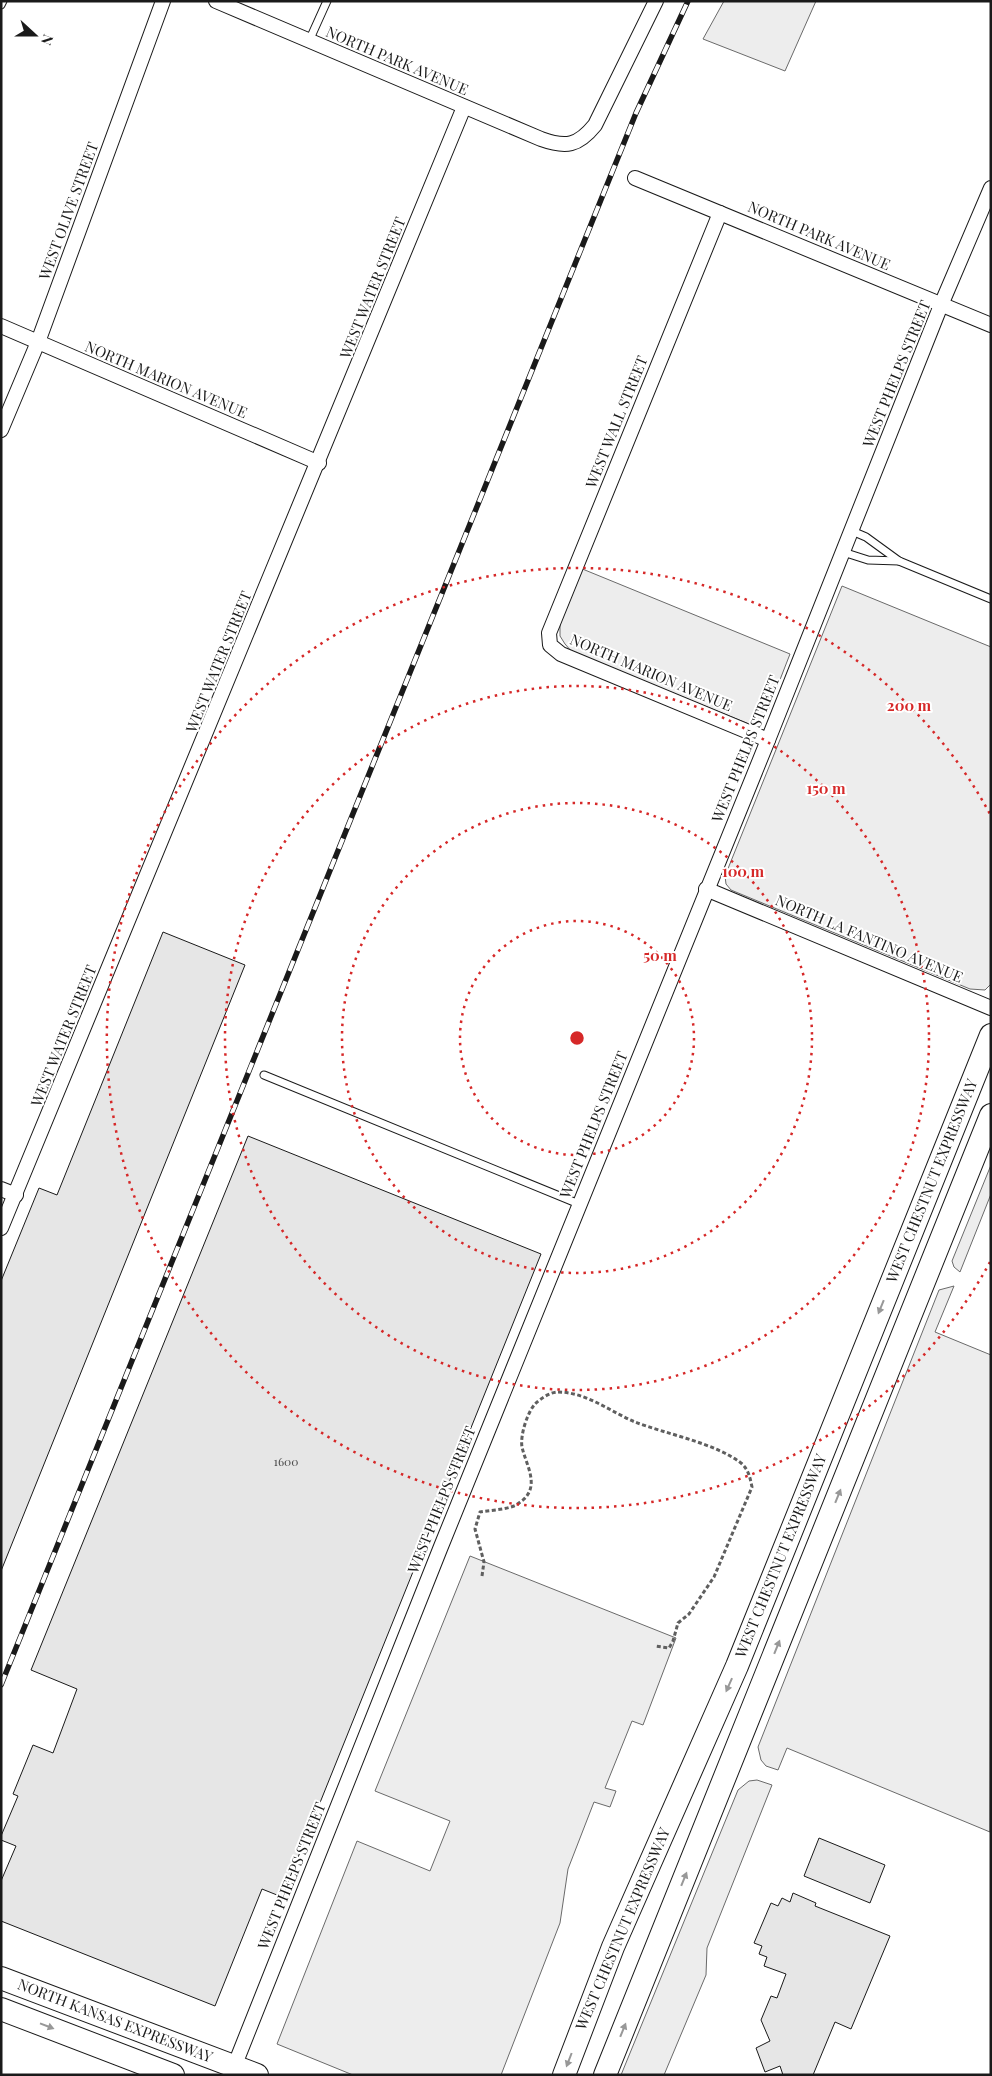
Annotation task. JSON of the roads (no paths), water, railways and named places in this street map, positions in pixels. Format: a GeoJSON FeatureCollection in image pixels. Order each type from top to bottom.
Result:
{"type":"FeatureCollection","features":[{"type":"Feature","properties":{"kind":"main road","name":"WEST CHESTNUT EXPRESSWAY"},"geometry":{"type":"LineString","coordinates":[[564,2075],[613,1947],[737,1666],[991,1035]]}},
{"type":"Feature","properties":{"kind":"main road","name":"WEST CHESTNUT EXPRESSWAY"},"geometry":{"type":"LineString","coordinates":[[605,2075],[991,1115]]}},
{"type":"Feature","properties":{"kind":"main road","name":"NORTH KANSAS EXPRESSWAY"},"geometry":{"type":"LineString","coordinates":[[1,1978],[232,2070],[257,2075]]}},
{"type":"Feature","properties":{"kind":"main road","name":"NORTH KANSAS EXPRESSWAY"},"geometry":{"type":"LineString","coordinates":[[1,2008],[173,2075]]}},
{"type":"Feature","properties":{"kind":"street","name":"WEST OLIVE STREET"},"geometry":{"type":"LineString","coordinates":[[1,430],[38,342],[163,1]]}},
{"type":"Feature","properties":{"kind":"street","name":"NORTH PARK AVENUE"},"geometry":{"type":"LineString","coordinates":[[216,1],[540,139],[555,144],[567,145],[587,135],[595,125],[656,1]]}},
{"type":"Feature","properties":{"kind":"street","name":"WEST WATER STREET"},"geometry":{"type":"LineString","coordinates":[[1,1228],[464,107]]}},
{"type":"Feature","properties":{"kind":"street","name":"NORTH PARK AVENUE"},"geometry":{"type":"LineString","coordinates":[[635,178],[991,325]]}},
{"type":"Feature","properties":{"kind":"street","name":"WEST PHELPS STREET"},"geometry":{"type":"LineString","coordinates":[[232,2070],[706,889],[991,188]]}},
{"type":"Feature","properties":{"kind":"street","name":"WEST WALL STREET"},"geometry":{"type":"LineString","coordinates":[[550,645],[549,633],[720,213]]}},
{"type":"Feature","properties":{"kind":"street","name":"NORTH MARION AVENUE"},"geometry":{"type":"LineString","coordinates":[[1,326],[318,463]]}},
{"type":"Feature","properties":{"kind":"street","name":"NORTH MARION AVENUE"},"geometry":{"type":"LineString","coordinates":[[550,645],[561,654],[768,740]]}},
{"type":"Feature","properties":{"kind":"street","name":"NORTH LA FANTINO AVENUE"},"geometry":{"type":"LineString","coordinates":[[706,889],[991,1008]]}},
{"type":"Feature","properties":{"kind":"street"},"geometry":{"type":"LineString","coordinates":[[1,1189],[16,1195]]}},
{"type":"Feature","properties":{"kind":"lane"},"geometry":{"type":"LineString","coordinates":[[1,5],[3,1]]}},
{"type":"Feature","properties":{"kind":"lane"},"geometry":{"type":"LineString","coordinates":[[309,41],[327,1]]}},
{"type":"Feature","properties":{"kind":"lane"},"geometry":{"type":"LineString","coordinates":[[852,531],[866,537],[899,561],[991,599]]}},
{"type":"Feature","properties":{"kind":"lane"},"geometry":{"type":"LineString","coordinates":[[843,552],[868,560],[899,561]]}},
{"type":"Feature","properties":{"kind":"lane"},"geometry":{"type":"LineString","coordinates":[[264,1076],[579,1204]]}},
{"type":"Feature","properties":{"kind":"railway"},"geometry":{"type":"LineString","coordinates":[[1,1685],[636,113],[688,1]]}}]}
